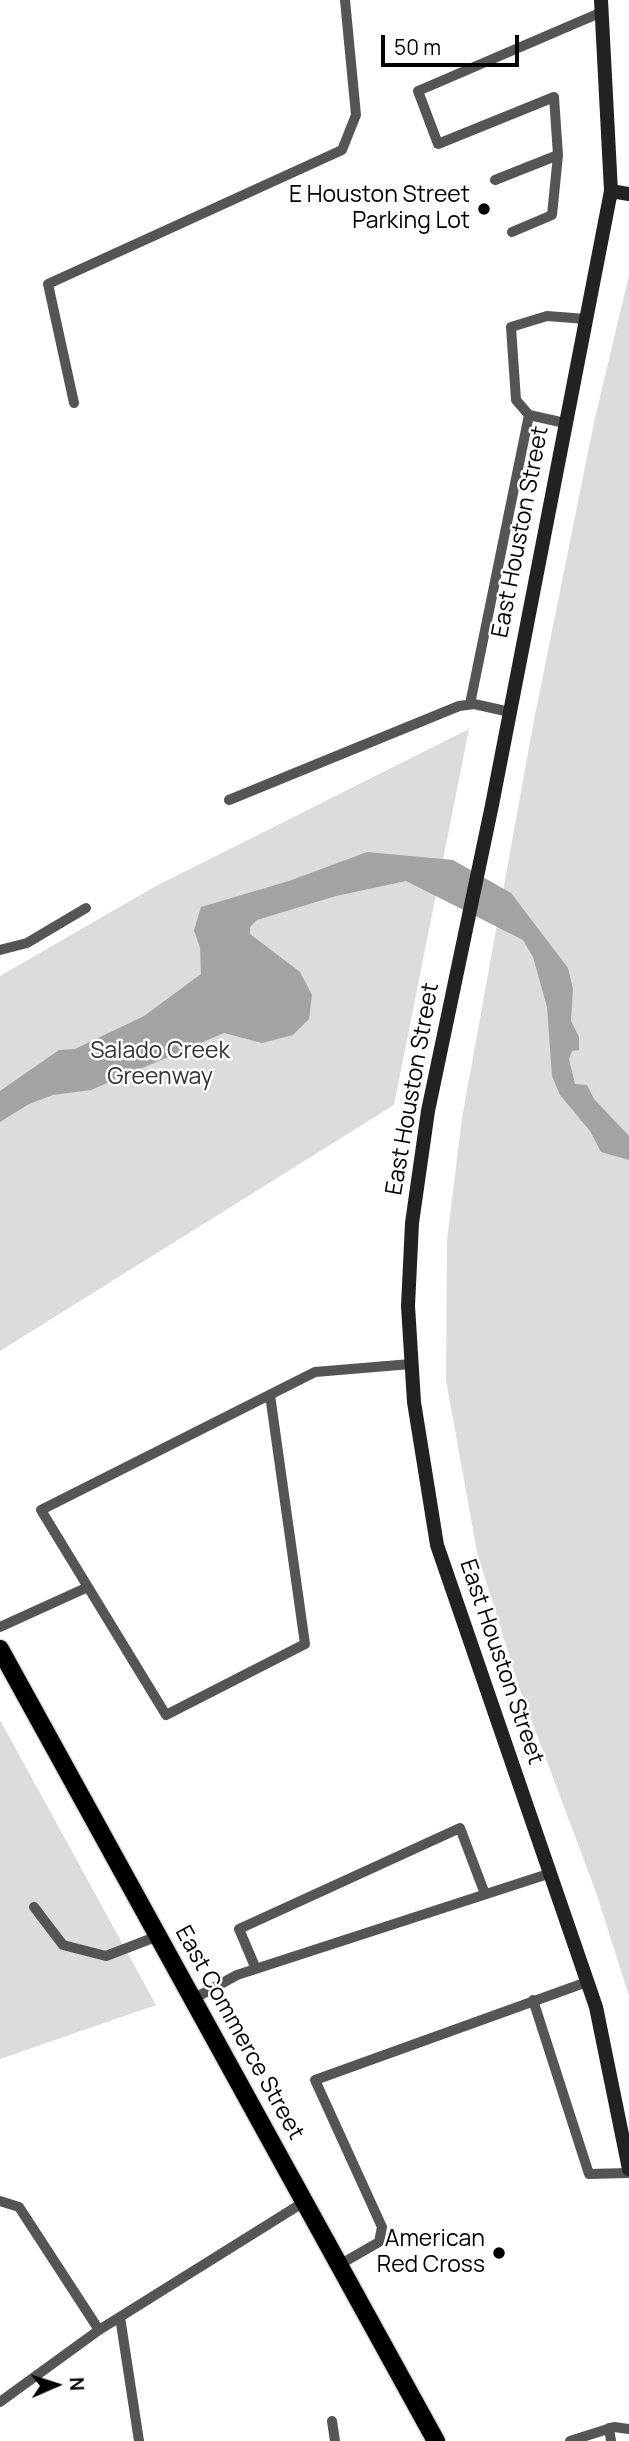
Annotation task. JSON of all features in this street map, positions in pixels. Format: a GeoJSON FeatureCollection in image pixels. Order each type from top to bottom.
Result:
{"type":"FeatureCollection","features":[{"type":"Feature","properties":{"kind":"main road","name":"East Houston Street"},"geometry":{"type":"LineString","coordinates":[[601,6],[611,191],[492,805],[428,1111],[412,1223],[408,1306],[419,1442],[437,1545],[587,1982],[614,2083],[629,2171]]}},
{"type":"Feature","properties":{"kind":"main road"},"geometry":{"type":"LineString","coordinates":[[611,191],[629,194]]}},
{"type":"Feature","properties":{"kind":"main road","name":"East Commerce Street"},"geometry":{"type":"LineString","coordinates":[[0,1649],[436,2441]]}},
{"type":"Feature","properties":{"kind":"lane"},"geometry":{"type":"LineString","coordinates":[[74,402],[48,284],[342,150],[356,115],[345,0]]}},
{"type":"Feature","properties":{"kind":"lane"},"geometry":{"type":"LineString","coordinates":[[512,232],[552,215],[558,155],[554,97],[438,144],[418,91],[601,6]]}},
{"type":"Feature","properties":{"kind":"lane"},"geometry":{"type":"LineString","coordinates":[[495,180],[558,155]]}},
{"type":"Feature","properties":{"kind":"lane"},"geometry":{"type":"LineString","coordinates":[[565,423],[529,415],[516,400],[511,327],[547,316],[586,319]]}},
{"type":"Feature","properties":{"kind":"lane"},"geometry":{"type":"LineString","coordinates":[[470,705],[529,415]]}},
{"type":"Feature","properties":{"kind":"lane"},"geometry":{"type":"LineString","coordinates":[[229,800],[459,706],[470,705],[510,712]]}},
{"type":"Feature","properties":{"kind":"lane"},"geometry":{"type":"LineString","coordinates":[[0,950],[27,943],[86,908]]}},
{"type":"Feature","properties":{"kind":"lane"},"geometry":{"type":"LineString","coordinates":[[270,1395],[304,1644],[166,1715],[41,1510],[315,1372],[411,1364]]}},
{"type":"Feature","properties":{"kind":"lane"},"geometry":{"type":"LineString","coordinates":[[0,1627],[88,1587]]}},
{"type":"Feature","properties":{"kind":"lane"},"geometry":{"type":"LineString","coordinates":[[256,1969],[239,1928],[460,1828],[485,1894]]}},
{"type":"Feature","properties":{"kind":"lane"},"geometry":{"type":"LineString","coordinates":[[193,1999],[237,1975],[551,1872]]}},
{"type":"Feature","properties":{"kind":"lane"},"geometry":{"type":"LineString","coordinates":[[34,1908],[62,1945],[106,1956],[158,1936]]}},
{"type":"Feature","properties":{"kind":"lane"},"geometry":{"type":"LineString","coordinates":[[339,2265],[379,2242],[383,2227],[315,2080],[587,1982]]}},
{"type":"Feature","properties":{"kind":"lane"},"geometry":{"type":"LineString","coordinates":[[533,2000],[589,2174],[629,2171]]}},
{"type":"Feature","properties":{"kind":"lane"},"geometry":{"type":"LineString","coordinates":[[0,2201],[19,2207],[99,2330]]}},
{"type":"Feature","properties":{"kind":"lane"},"geometry":{"type":"LineString","coordinates":[[0,2402],[99,2330],[304,2202]]}},
{"type":"Feature","properties":{"kind":"lane"},"geometry":{"type":"LineString","coordinates":[[120,2317],[139,2441]]}},
{"type":"Feature","properties":{"kind":"lane"},"geometry":{"type":"LineString","coordinates":[[332,2421],[335,2441]]}},
{"type":"Feature","properties":{"kind":"lane"},"geometry":{"type":"LineString","coordinates":[[570,2441],[610,2428],[629,2429]]}},
{"type":"Feature","properties":{"kind":"lane"},"geometry":{"type":"LineString","coordinates":[[610,2428],[611,2441]]}},
{"type":"Feature","properties":{"kind":"green space"},"geometry":{"type":"Polygon","coordinates":[[[629,275],[629,1996],[596,1892],[519,1687],[477,1552],[446,1380],[447,1241],[462,1118],[534,720],[595,418],[629,275]]]}},
{"type":"Feature","properties":{"kind":"green space","name":"Salado Creek Greenway"},"geometry":{"type":"Polygon","coordinates":[[[469,729],[394,1105],[0,1351],[0,976],[156,886],[469,729]]]}},
{"type":"Feature","properties":{"kind":"green space"},"geometry":{"type":"Polygon","coordinates":[[[0,1720],[156,2005],[0,2059],[0,1720]]]}},
{"type":"Feature","properties":{"kind":"shaded area"},"geometry":{"type":"Polygon","coordinates":[[[367,852],[453,860],[511,893],[568,968],[573,989],[571,1021],[579,1037],[579,1050],[572,1051],[569,1059],[575,1084],[587,1085],[594,1099],[629,1136],[629,1160],[601,1152],[590,1131],[560,1095],[552,1076],[547,1007],[533,957],[523,940],[406,881],[336,896],[257,920],[250,927],[250,934],[300,972],[312,995],[309,1019],[293,1035],[262,1043],[224,1033],[91,1090],[53,1095],[29,1104],[0,1122],[0,1091],[59,1050],[75,1049],[144,1016],[201,974],[200,948],[194,930],[201,907],[289,881],[367,852]]]}},
{"type":"Feature","properties":{"kind":"place","name":"E Houston Street Parking Lot"},"geometry":{"type":"Point","coordinates":[484,209]}},
{"type":"Feature","properties":{"kind":"place","name":"American Red Cross"},"geometry":{"type":"Point","coordinates":[499,2253]}}]}
